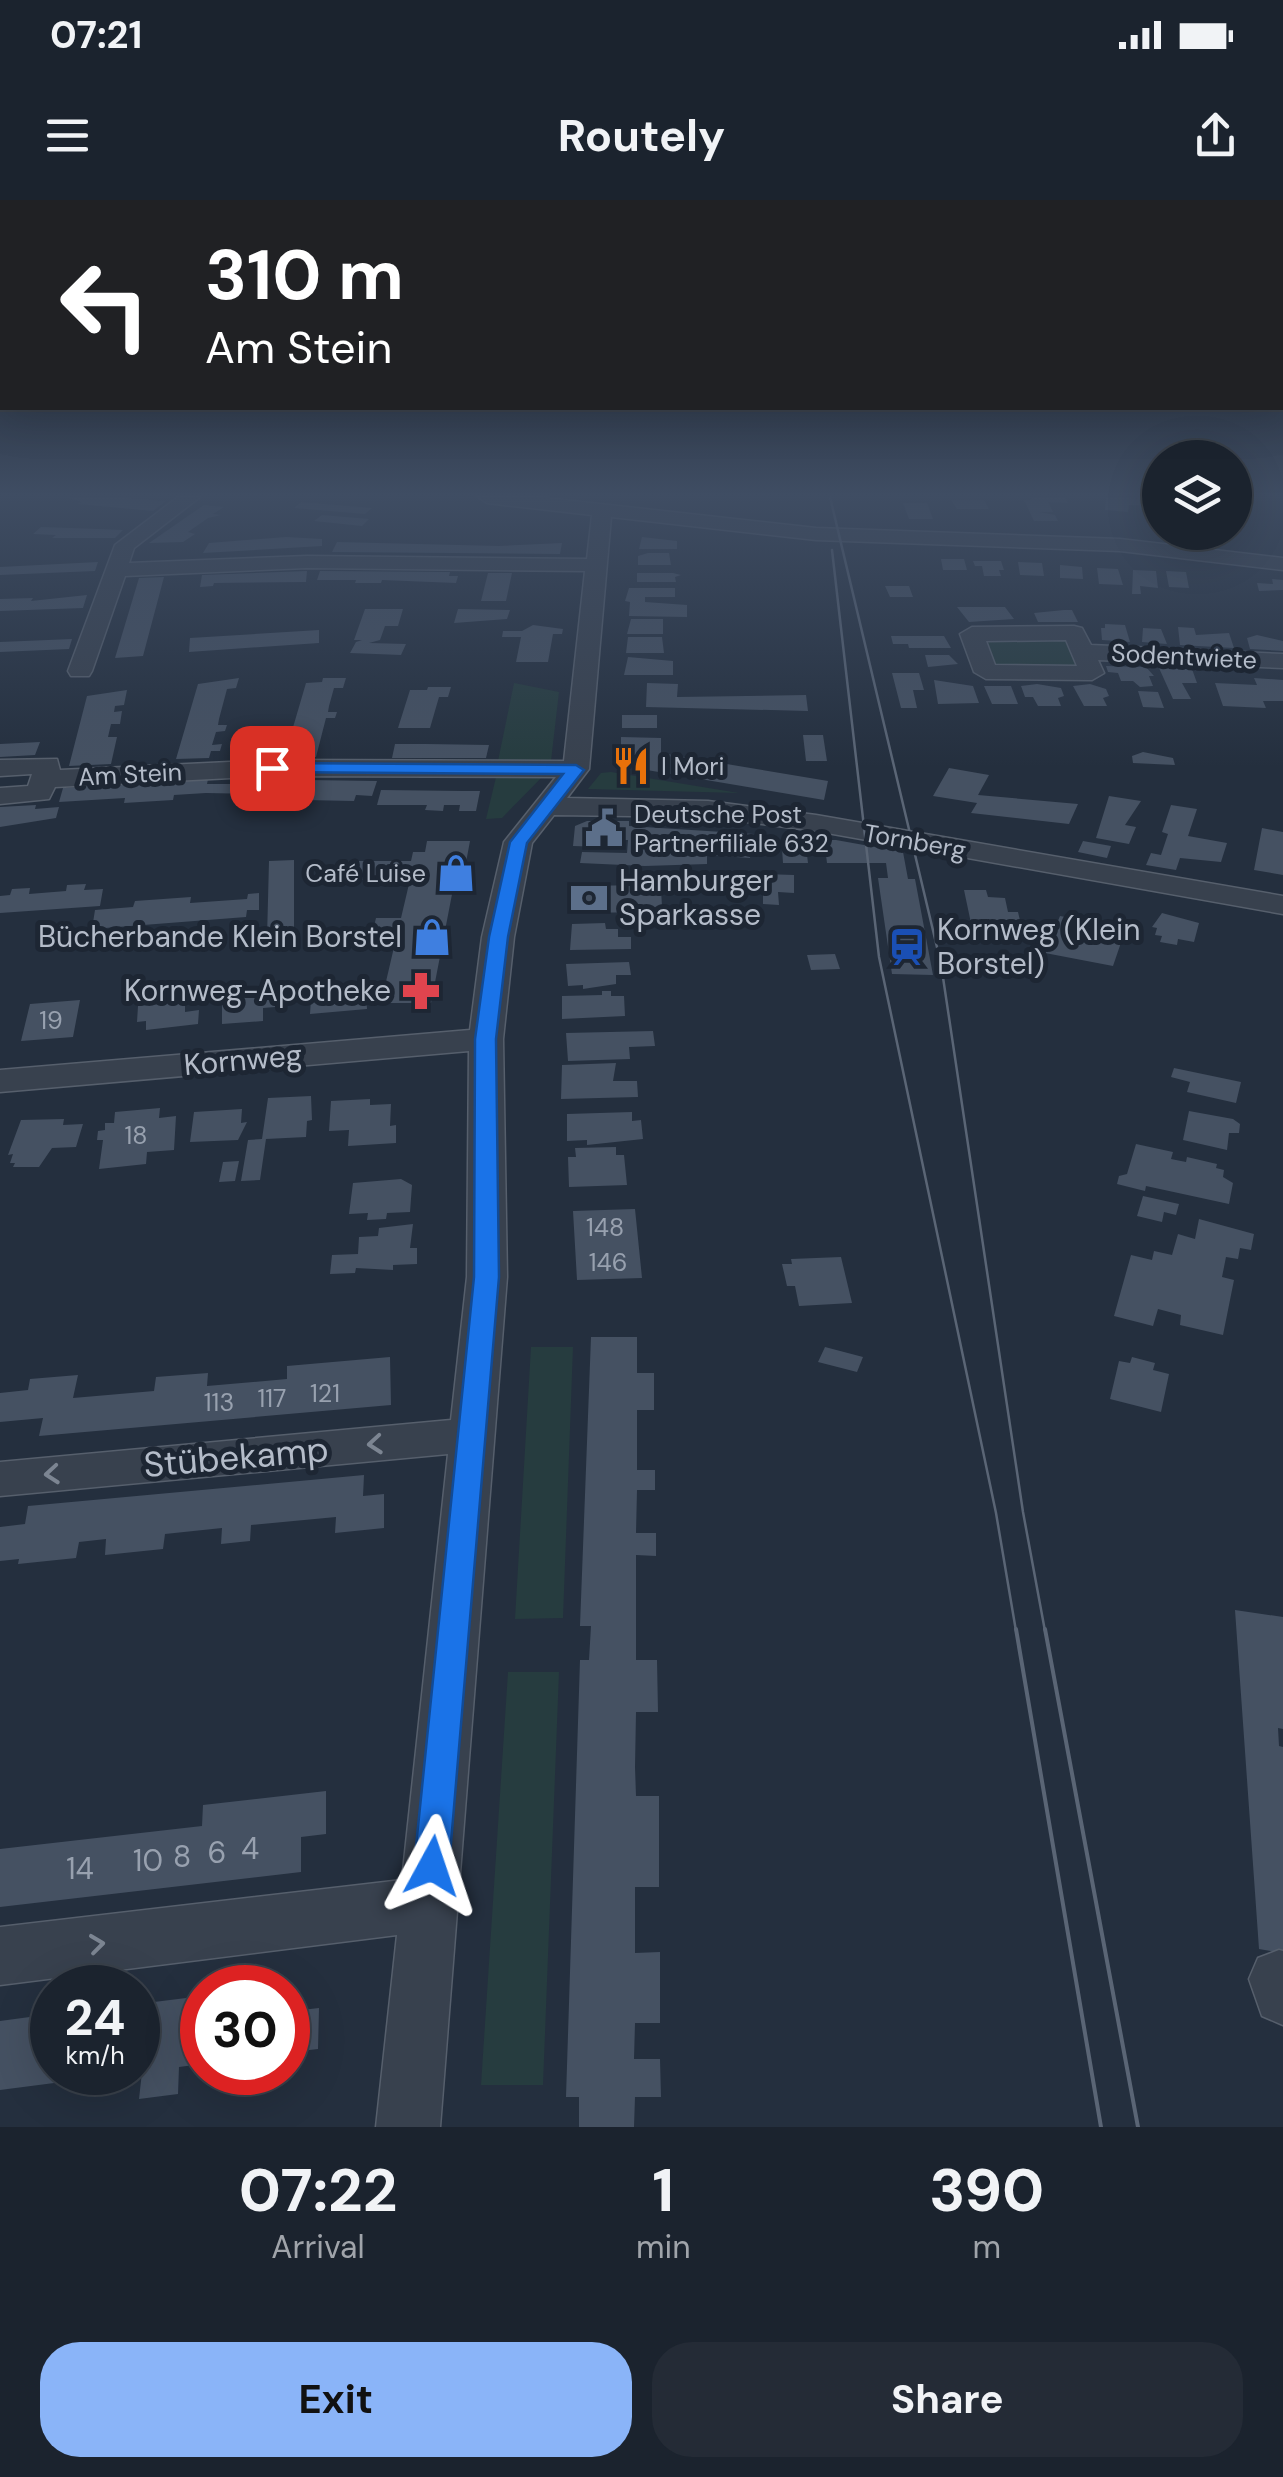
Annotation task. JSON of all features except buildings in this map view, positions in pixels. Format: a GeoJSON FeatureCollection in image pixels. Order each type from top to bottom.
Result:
{"type":"FeatureCollection","features":[{"type":"Feature","properties":{"kind":"street"},"geometry":{"type":"LineString","coordinates":[[80,671],[109,587]]}},
{"type":"Feature","properties":{"kind":"street"},"geometry":{"type":"LineString","coordinates":[[408,2127],[487,1266],[486,1039],[498,937],[518,842],[576,770],[596,587]]}},
{"type":"Feature","properties":{"kind":"street","name":"Sodentwiete"},"geometry":{"type":"LineString","coordinates":[[1084,652],[1283,661]]}},
{"type":"Feature","properties":{"kind":"street","name":"Am Stein"},"geometry":{"type":"LineString","coordinates":[[0,768],[48,765],[39,794],[0,796]]}},
{"type":"Feature","properties":{"kind":"street","name":"Am Stein"},"geometry":{"type":"LineString","coordinates":[[44,779],[272,768],[576,770]]}},
{"type":"Feature","properties":{"kind":"street","name":"Tornberg"},"geometry":{"type":"LineString","coordinates":[[544,806],[708,809],[798,821],[1283,905]]}},
{"type":"Feature","properties":{"kind":"street","name":"Kornweg"},"geometry":{"type":"LineString","coordinates":[[0,1081],[486,1039]]}},
{"type":"Feature","properties":{"kind":"street","name":"Stübekamp"},"geometry":{"type":"LineString","coordinates":[[0,1479],[472,1434]]}},
{"type":"Feature","properties":{"kind":"street"},"geometry":{"type":"LineString","coordinates":[[0,1956],[428,1904]]}},
{"type":"Feature","properties":{"kind":"green space"},"geometry":{"type":"Polygon","coordinates":[[[990,640],[1067,641],[1076,664],[1073,667],[997,665],[992,662],[987,646],[990,640]]]}},
{"type":"Feature","properties":{"kind":"green space"},"geometry":{"type":"Polygon","coordinates":[[[514,683],[559,692],[551,761],[498,761],[514,683]]]}},
{"type":"Feature","properties":{"kind":"green space"},"geometry":{"type":"Polygon","coordinates":[[[497,773],[545,774],[502,818],[486,819],[497,773]]]}},
{"type":"Feature","properties":{"kind":"green space"},"geometry":{"type":"Polygon","coordinates":[[[601,773],[739,793],[588,789],[601,773]]]}},
{"type":"Feature","properties":{"kind":"green space"},"geometry":{"type":"Polygon","coordinates":[[[531,1347],[573,1347],[563,1618],[515,1619],[531,1347]]]}},
{"type":"Feature","properties":{"kind":"green space"},"geometry":{"type":"Polygon","coordinates":[[[508,1672],[559,1672],[543,2085],[481,2085],[508,1672]]]}},
{"type":"Feature","properties":{"kind":"tram line"},"geometry":{"type":"LineString","coordinates":[[836,587],[879,957],[996,1513],[1016,1631]]}},
{"type":"Feature","properties":{"kind":"tram line"},"geometry":{"type":"LineString","coordinates":[[851,587],[941,964],[1023,1512],[1045,1631]]}},
{"type":"Feature","properties":{"kind":"tram line"},"geometry":{"type":"LineString","coordinates":[[1016,1629],[1101,2127]]}},
{"type":"Feature","properties":{"kind":"tram line"},"geometry":{"type":"LineString","coordinates":[[1045,1629],[1138,2127]]}},
{"type":"Feature","properties":{"kind":"place","name":"I Mori"},"geometry":{"type":"Point","coordinates":[631,766]}},
{"type":"Feature","properties":{"kind":"place","name":"Deutsche Post Partnerfiliale 632"},"geometry":{"type":"Point","coordinates":[604,828]}},
{"type":"Feature","properties":{"kind":"place","name":"Café Luise"},"geometry":{"type":"Point","coordinates":[456,873]}},
{"type":"Feature","properties":{"kind":"place","name":"Hamburger Sparkasse"},"geometry":{"type":"Point","coordinates":[589,898]}},
{"type":"Feature","properties":{"kind":"place","name":"Bücherbande Klein Borstel"},"geometry":{"type":"Point","coordinates":[432,937]}},
{"type":"Feature","properties":{"kind":"place","name":"Kornweg (Klein Borstel)"},"geometry":{"type":"Point","coordinates":[907,947]}},
{"type":"Feature","properties":{"kind":"place","name":"Kornweg-Apotheke"},"geometry":{"type":"Point","coordinates":[421,991]}},
{"type":"Feature","properties":{"kind":"route"},"geometry":{"type":"LineString","coordinates":[[272,768],[576,770],[518,842],[498,937],[486,1039],[486,1277],[432,1866]]}}]}
